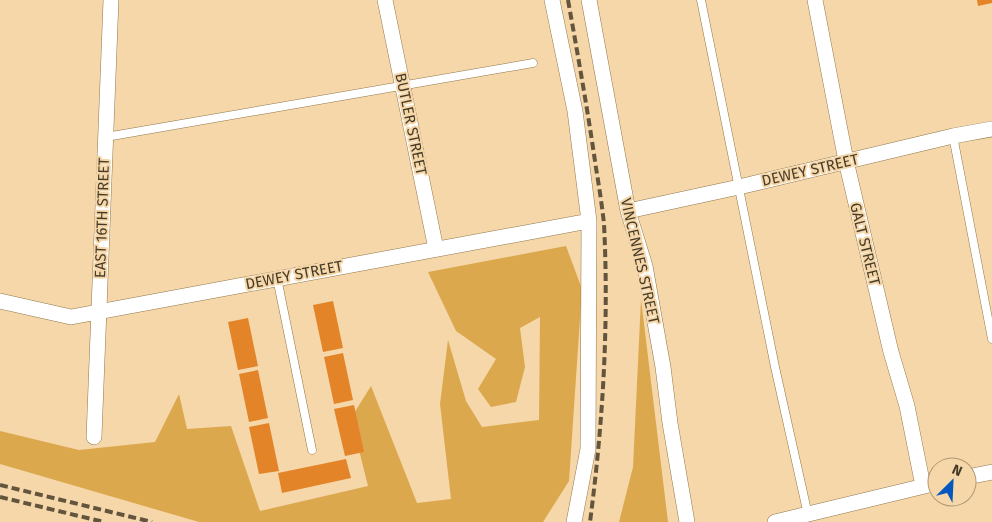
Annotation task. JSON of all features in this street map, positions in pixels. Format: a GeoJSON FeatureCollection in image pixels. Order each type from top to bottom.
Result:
{"type":"FeatureCollection","features":[{"type":"Feature","properties":{"kind":"street","name":"EAST 16TH STREET"},"geometry":{"type":"LineString","coordinates":[[94,437],[111,0]]}},
{"type":"Feature","properties":{"kind":"street","name":"BUTLER STREET"},"geometry":{"type":"LineString","coordinates":[[385,0],[436,249]]}},
{"type":"Feature","properties":{"kind":"street"},"geometry":{"type":"LineString","coordinates":[[552,0],[574,111],[589,221],[588,449],[574,522]]}},
{"type":"Feature","properties":{"kind":"street","name":"VINCENNES STREET"},"geometry":{"type":"LineString","coordinates":[[590,0],[628,211],[644,266],[663,367],[670,423],[688,522]]}},
{"type":"Feature","properties":{"kind":"street","name":"GALT STREET"},"geometry":{"type":"LineString","coordinates":[[815,0],[846,162],[891,352],[927,474]]}},
{"type":"Feature","properties":{"kind":"street","name":"DEWEY STREET"},"geometry":{"type":"LineString","coordinates":[[628,211],[954,136],[992,129]]}},
{"type":"Feature","properties":{"kind":"street","name":"DEWEY STREET"},"geometry":{"type":"LineString","coordinates":[[0,301],[71,316],[589,221]]}},
{"type":"Feature","properties":{"kind":"street"},"geometry":{"type":"LineString","coordinates":[[977,475],[992,472]]}},
{"type":"Feature","properties":{"kind":"street"},"geometry":{"type":"LineString","coordinates":[[775,522],[927,485]]}},
{"type":"Feature","properties":{"kind":"lane"},"geometry":{"type":"LineString","coordinates":[[701,0],[775,368],[808,515]]}},
{"type":"Feature","properties":{"kind":"lane"},"geometry":{"type":"LineString","coordinates":[[106,137],[533,62]]}},
{"type":"Feature","properties":{"kind":"lane"},"geometry":{"type":"LineString","coordinates":[[954,136],[992,339]]}},
{"type":"Feature","properties":{"kind":"lane"},"geometry":{"type":"LineString","coordinates":[[277,278],[312,450]]}},
{"type":"Feature","properties":{"kind":"shaded area"},"geometry":{"type":"Polygon","coordinates":[[[566,246],[582,289],[569,481],[543,522],[199,522],[0,464],[0,431],[79,450],[155,442],[179,394],[187,429],[231,426],[260,511],[368,486],[351,418],[371,386],[417,503],[451,499],[440,404],[448,340],[466,401],[482,427],[539,420],[540,317],[520,328],[525,367],[516,402],[491,407],[478,389],[496,359],[456,331],[428,272],[566,246]]]}},
{"type":"Feature","properties":{"kind":"shaded area"},"geometry":{"type":"Polygon","coordinates":[[[641,299],[668,522],[619,522],[633,467],[641,299]]]}},
{"type":"Feature","properties":{"kind":"building"},"geometry":{"type":"Polygon","coordinates":[[[977,0],[992,0],[992,3],[978,6],[977,0]]]}},
{"type":"Feature","properties":{"kind":"building"},"geometry":{"type":"Polygon","coordinates":[[[333,301],[343,348],[323,352],[313,305],[333,301]]]}},
{"type":"Feature","properties":{"kind":"building"},"geometry":{"type":"Polygon","coordinates":[[[248,318],[258,366],[238,370],[228,322],[248,318]]]}},
{"type":"Feature","properties":{"kind":"building"},"geometry":{"type":"Polygon","coordinates":[[[343,353],[353,400],[334,404],[324,357],[343,353]]]}},
{"type":"Feature","properties":{"kind":"building"},"geometry":{"type":"Polygon","coordinates":[[[258,370],[268,418],[249,422],[239,374],[258,370]]]}},
{"type":"Feature","properties":{"kind":"building"},"geometry":{"type":"Polygon","coordinates":[[[354,405],[364,452],[345,456],[334,409],[354,405]]]}},
{"type":"Feature","properties":{"kind":"building"},"geometry":{"type":"Polygon","coordinates":[[[269,423],[279,471],[259,474],[249,427],[269,423]]]}},
{"type":"Feature","properties":{"kind":"building"},"geometry":{"type":"Polygon","coordinates":[[[346,459],[351,478],[282,493],[278,473],[346,459]]]}},
{"type":"Feature","properties":{"kind":"railway"},"geometry":{"type":"LineString","coordinates":[[568,0],[590,126],[604,224],[606,298],[604,373],[590,522]]}},
{"type":"Feature","properties":{"kind":"railway"},"geometry":{"type":"LineString","coordinates":[[0,485],[152,522]]}},
{"type":"Feature","properties":{"kind":"railway"},"geometry":{"type":"LineString","coordinates":[[0,497],[104,522]]}}]}
